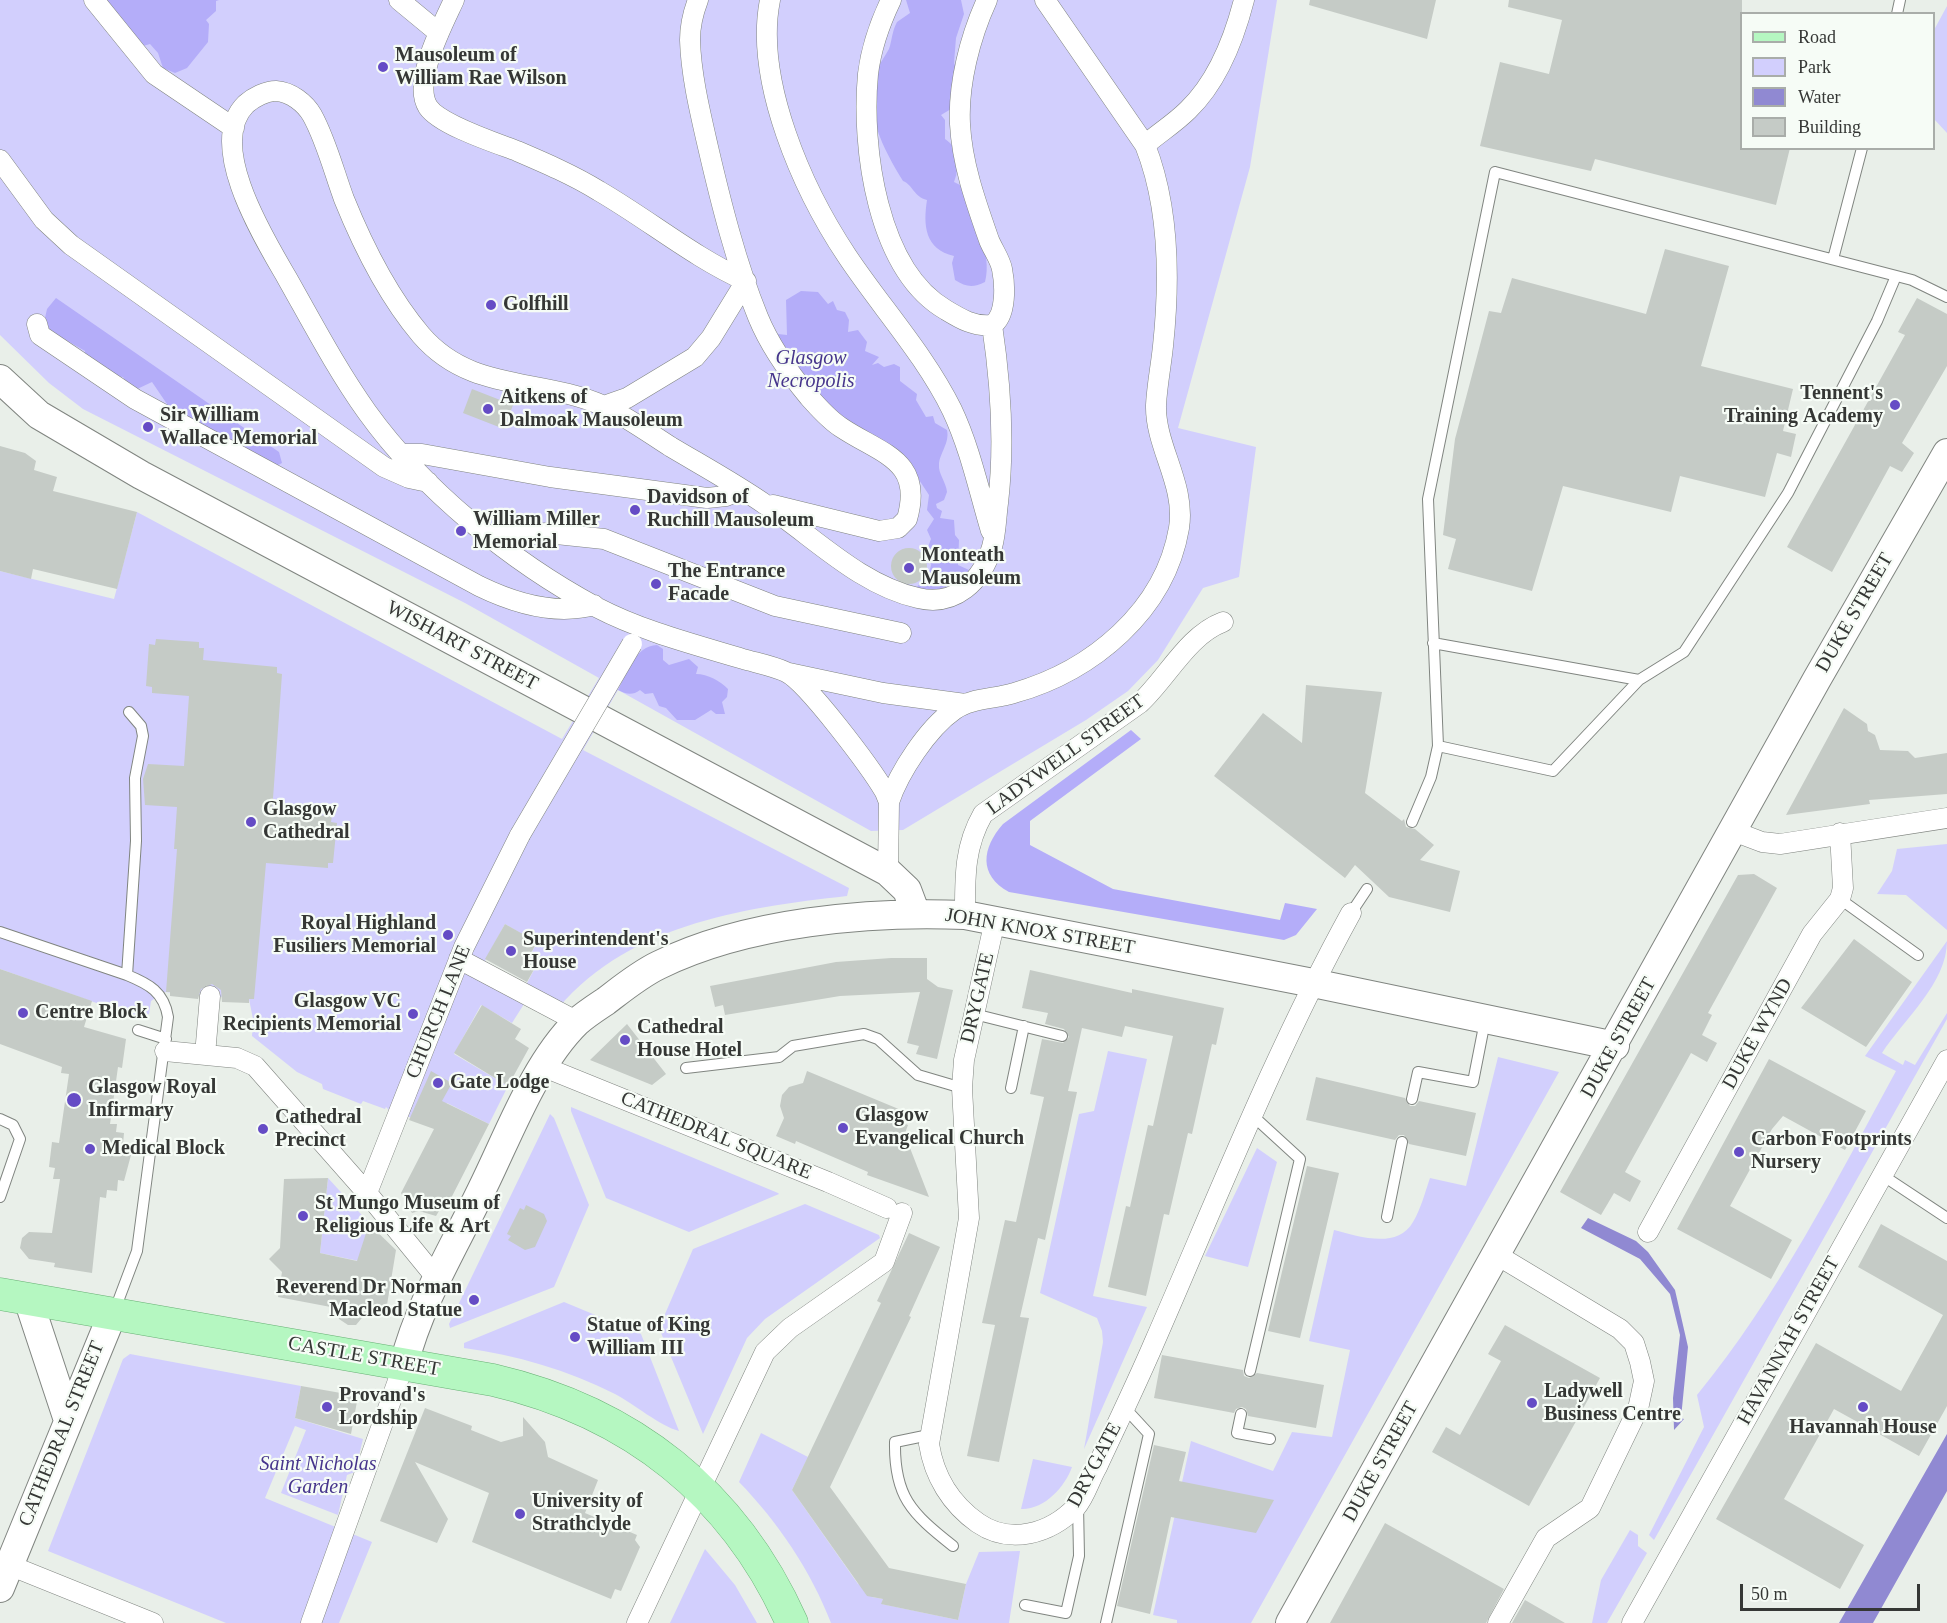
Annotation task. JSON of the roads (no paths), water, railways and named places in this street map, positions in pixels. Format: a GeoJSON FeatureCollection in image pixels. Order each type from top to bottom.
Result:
{"type":"FeatureCollection","features":[{"type":"Feature","properties":{"kind":"main road","name":"CASTLE STREET"},"geometry":{"type":"LineString","coordinates":[[14,1296],[515,1385],[580,1408],[626,1431],[662,1455],[702,1488],[731,1522],[759,1562],[792,1623]]}},
{"type":"Feature","properties":{"kind":"street"},"geometry":{"type":"LineString","coordinates":[[94,0],[122,39],[154,74],[234,128]]}},
{"type":"Feature","properties":{"kind":"street"},"geometry":{"type":"LineString","coordinates":[[399,0],[439,33]]}},
{"type":"Feature","properties":{"kind":"street"},"geometry":{"type":"LineString","coordinates":[[454,0],[439,33],[424,83],[425,99],[432,111],[471,132],[579,179],[708,263],[746,281]]}},
{"type":"Feature","properties":{"kind":"street"},"geometry":{"type":"LineString","coordinates":[[698,0],[690,30],[694,73],[720,196],[746,281],[766,333],[807,394],[834,423],[883,451],[903,467],[908,478],[910,500],[907,519],[903,525],[885,531],[764,503]]}},
{"type":"Feature","properties":{"kind":"street"},"geometry":{"type":"LineString","coordinates":[[770,0],[768,24],[770,68],[779,110],[797,164],[846,255],[952,411],[994,540]]}},
{"type":"Feature","properties":{"kind":"street"},"geometry":{"type":"LineString","coordinates":[[891,0],[872,51],[866,101],[873,176],[889,236],[913,283],[924,294],[936,304],[973,325],[992,325],[999,317],[1001,309],[1003,273],[963,154],[959,108],[971,41],[987,0]]}},
{"type":"Feature","properties":{"kind":"street"},"geometry":{"type":"LineString","coordinates":[[888,872],[889,802],[902,772],[937,725],[953,710],[965,704],[1025,689],[1070,670],[1100,652],[1122,634],[1139,614],[1155,589],[1174,549],[1180,514],[1178,494],[1156,417],[1166,314],[1167,254],[1160,200],[1145,145],[1045,0]]}},
{"type":"Feature","properties":{"kind":"street"},"geometry":{"type":"LineString","coordinates":[[1145,145],[1188,110],[1204,92],[1228,46],[1244,0]]}},
{"type":"Feature","properties":{"kind":"street"},"geometry":{"type":"LineString","coordinates":[[965,704],[883,693],[636,636],[491,537],[429,482],[402,454],[373,419],[346,380],[251,212],[238,177],[233,151],[234,128],[245,105],[259,95],[278,91],[301,102],[312,116],[350,212],[375,264],[399,305],[432,346],[451,362],[472,373],[549,389],[604,406],[764,503],[842,560],[874,579],[918,598],[947,598],[970,586],[984,566],[994,540],[1002,469],[1003,432],[1000,373],[992,325]]}},
{"type":"Feature","properties":{"kind":"street"},"geometry":{"type":"LineString","coordinates":[[0,160],[44,220],[71,245],[384,467],[409,478],[429,482]]}},
{"type":"Feature","properties":{"kind":"street"},"geometry":{"type":"LineString","coordinates":[[604,406],[627,398],[695,357],[711,338],[746,281]]}},
{"type":"Feature","properties":{"kind":"street"},"geometry":{"type":"LineString","coordinates":[[37,324],[40,335],[116,388],[479,586],[513,600],[545,608],[569,610],[594,606]]}},
{"type":"Feature","properties":{"kind":"street","name":"WISHART STREET"},"geometry":{"type":"LineString","coordinates":[[0,379],[39,415],[141,475],[888,872],[907,890],[916,914]]}},
{"type":"Feature","properties":{"kind":"street"},"geometry":{"type":"LineString","coordinates":[[402,454],[422,454],[550,477],[707,498],[726,496],[741,490]]}},
{"type":"Feature","properties":{"kind":"street","name":"DUKE STREET"},"geometry":{"type":"LineString","coordinates":[[1290,1623],[1497,1256],[1732,831],[1947,454]]}},
{"type":"Feature","properties":{"kind":"street"},"geometry":{"type":"LineString","coordinates":[[491,537],[547,533],[604,539],[775,606],[901,633]]}},
{"type":"Feature","properties":{"kind":"street","name":"LADYWELL STREET"},"geometry":{"type":"LineString","coordinates":[[965,915],[967,853],[974,829],[983,814],[1140,703],[1157,688],[1201,632],[1222,622]]}},
{"type":"Feature","properties":{"kind":"street","name":"CHURCH LANE"},"geometry":{"type":"LineString","coordinates":[[367,1193],[459,959],[520,835],[636,636]]}},
{"type":"Feature","properties":{"kind":"street"},"geometry":{"type":"LineString","coordinates":[[789,673],[814,699],[875,775],[889,802]]}},
{"type":"Feature","properties":{"kind":"street"},"geometry":{"type":"LineString","coordinates":[[1732,831],[1762,842],[1780,844],[1947,818]]}},
{"type":"Feature","properties":{"kind":"street"},"geometry":{"type":"LineString","coordinates":[[1840,833],[1844,888],[1840,899]]}},
{"type":"Feature","properties":{"kind":"street","name":"DUKE WYND"},"geometry":{"type":"LineString","coordinates":[[1648,1232],[1812,934],[1840,899]]}},
{"type":"Feature","properties":{"kind":"street","name":"DRYGATE"},"geometry":{"type":"LineString","coordinates":[[996,920],[964,1060],[962,1088],[969,1218],[929,1435],[931,1456],[942,1485],[972,1518],[993,1531],[1020,1536],[1030,1534],[1067,1516],[1078,1504],[1125,1408],[1313,983],[1351,913]]}},
{"type":"Feature","properties":{"kind":"street","name":"JOHN KNOX STREET"},"geometry":{"type":"LineString","coordinates":[[404,1364],[409,1342],[438,1280],[544,1067],[578,1022],[656,966],[719,942],[764,931],[821,922],[916,914],[965,915],[1313,983],[1614,1046]]}},
{"type":"Feature","properties":{"kind":"street"},"geometry":{"type":"LineString","coordinates":[[459,959],[578,1022]]}},
{"type":"Feature","properties":{"kind":"street"},"geometry":{"type":"LineString","coordinates":[[205,1055],[210,996]]}},
{"type":"Feature","properties":{"kind":"street"},"geometry":{"type":"LineString","coordinates":[[166,1045],[205,1055],[237,1058],[255,1066],[367,1193],[438,1280]]}},
{"type":"Feature","properties":{"kind":"street","name":"HAVANNAH STREET"},"geometry":{"type":"LineString","coordinates":[[1632,1623],[1947,1060]]}},
{"type":"Feature","properties":{"kind":"street","name":"CATHEDRAL SQUARE"},"geometry":{"type":"LineString","coordinates":[[544,1067],[894,1211],[884,1262],[790,1328],[765,1352],[637,1623]]}},
{"type":"Feature","properties":{"kind":"street"},"geometry":{"type":"LineString","coordinates":[[1497,1256],[1620,1329],[1634,1343],[1644,1381],[1638,1409],[1590,1508],[1546,1538],[1498,1623]]}},
{"type":"Feature","properties":{"kind":"street"},"geometry":{"type":"LineString","coordinates":[[14,1296],[68,1420]]}},
{"type":"Feature","properties":{"kind":"street","name":"CATHEDRAL STREET"},"geometry":{"type":"LineString","coordinates":[[5,1577],[112,1315]]}},
{"type":"Feature","properties":{"kind":"street"},"geometry":{"type":"LineString","coordinates":[[311,1623],[404,1364]]}},
{"type":"Feature","properties":{"kind":"street"},"geometry":{"type":"LineString","coordinates":[[5,1577],[153,1623]]}},
{"type":"Feature","properties":{"kind":"lane"},"geometry":{"type":"LineString","coordinates":[[1833,259],[1861,150]]}},
{"type":"Feature","properties":{"kind":"lane"},"geometry":{"type":"LineString","coordinates":[[1412,822],[1431,777],[1438,746],[1432,643],[1428,499],[1496,172],[1912,280],[1947,297]]}},
{"type":"Feature","properties":{"kind":"lane"},"geometry":{"type":"LineString","coordinates":[[1438,746],[1553,771],[1639,680],[1684,652],[1788,493],[1877,321],[1896,276]]}},
{"type":"Feature","properties":{"kind":"lane"},"geometry":{"type":"LineString","coordinates":[[1432,643],[1639,680]]}},
{"type":"Feature","properties":{"kind":"lane"},"geometry":{"type":"LineString","coordinates":[[127,975],[136,841],[135,778],[143,736],[141,726],[129,712]]}},
{"type":"Feature","properties":{"kind":"lane"},"geometry":{"type":"LineString","coordinates":[[1351,913],[1367,889]]}},
{"type":"Feature","properties":{"kind":"lane"},"geometry":{"type":"LineString","coordinates":[[1840,899],[1918,955]]}},
{"type":"Feature","properties":{"kind":"lane"},"geometry":{"type":"LineString","coordinates":[[0,933],[147,983],[163,999],[168,1017],[166,1045],[137,1251],[112,1315]]}},
{"type":"Feature","properties":{"kind":"lane"},"geometry":{"type":"LineString","coordinates":[[974,1014],[1062,1036]]}},
{"type":"Feature","properties":{"kind":"lane"},"geometry":{"type":"LineString","coordinates":[[1412,1100],[1418,1072],[1473,1082],[1485,1018]]}},
{"type":"Feature","properties":{"kind":"lane"},"geometry":{"type":"LineString","coordinates":[[1011,1088],[1024,1026]]}},
{"type":"Feature","properties":{"kind":"lane"},"geometry":{"type":"LineString","coordinates":[[138,1030],[166,1045]]}},
{"type":"Feature","properties":{"kind":"lane"},"geometry":{"type":"LineString","coordinates":[[686,1068],[779,1057],[793,1046],[864,1034],[878,1039],[918,1075],[962,1088]]}},
{"type":"Feature","properties":{"kind":"lane"},"geometry":{"type":"LineString","coordinates":[[1250,1371],[1300,1159],[1253,1116]]}},
{"type":"Feature","properties":{"kind":"lane"},"geometry":{"type":"LineString","coordinates":[[0,1119],[13,1125],[20,1139],[0,1197]]}},
{"type":"Feature","properties":{"kind":"lane"},"geometry":{"type":"LineString","coordinates":[[1387,1217],[1402,1142]]}},
{"type":"Feature","properties":{"kind":"lane"},"geometry":{"type":"LineString","coordinates":[[1882,1175],[1947,1218]]}},
{"type":"Feature","properties":{"kind":"lane"},"geometry":{"type":"LineString","coordinates":[[1106,1623],[1149,1434],[1125,1408]]}},
{"type":"Feature","properties":{"kind":"lane"},"geometry":{"type":"LineString","coordinates":[[1241,1414],[1237,1433],[1270,1439]]}},
{"type":"Feature","properties":{"kind":"lane"},"geometry":{"type":"LineString","coordinates":[[929,1435],[895,1442],[895,1471],[904,1496],[922,1522],[952,1546]]}},
{"type":"Feature","properties":{"kind":"lane"},"geometry":{"type":"LineString","coordinates":[[1026,1605],[1066,1613],[1078,1556],[1078,1504]]}},
{"type":"Feature","properties":{"kind":"water"},"geometry":{"type":"Polygon","coordinates":[[[1588,1218],[1636,1241],[1648,1252],[1675,1290],[1688,1347],[1681,1418],[1684,1419],[1674,1430],[1673,1398],[1680,1335],[1670,1294],[1640,1259],[1581,1228],[1588,1218]]]}},
{"type":"Feature","properties":{"kind":"water"},"geometry":{"type":"Polygon","coordinates":[[[1947,1434],[1947,1491],[1873,1623],[1839,1623],[1947,1434]]]}},
{"type":"Feature","properties":{"kind":"place","name":"Mausoleum of William Rae Wilson"},"geometry":{"type":"Point","coordinates":[383,67]}},
{"type":"Feature","properties":{"kind":"place","name":"Golfhill"},"geometry":{"type":"Point","coordinates":[491,305]}},
{"type":"Feature","properties":{"kind":"place","name":"Tennent's Training Academy"},"geometry":{"type":"Point","coordinates":[1895,405]}},
{"type":"Feature","properties":{"kind":"place","name":"Aitkens of Dalmoak Mausoleum"},"geometry":{"type":"Point","coordinates":[488,409]}},
{"type":"Feature","properties":{"kind":"place","name":"Sir William Wallace Memorial"},"geometry":{"type":"Point","coordinates":[148,427]}},
{"type":"Feature","properties":{"kind":"place","name":"Davidson of Ruchill Mausoleum"},"geometry":{"type":"Point","coordinates":[635,510]}},
{"type":"Feature","properties":{"kind":"place","name":"William Miller Memorial"},"geometry":{"type":"Point","coordinates":[461,531]}},
{"type":"Feature","properties":{"kind":"place","name":"Monteath Mausoleum"},"geometry":{"type":"Point","coordinates":[909,568]}},
{"type":"Feature","properties":{"kind":"place","name":"The Entrance Facade"},"geometry":{"type":"Point","coordinates":[656,584]}},
{"type":"Feature","properties":{"kind":"place","name":"Glasgow Cathedral"},"geometry":{"type":"Point","coordinates":[251,822]}},
{"type":"Feature","properties":{"kind":"place","name":"Royal Highland Fusiliers Memorial"},"geometry":{"type":"Point","coordinates":[448,935]}},
{"type":"Feature","properties":{"kind":"place","name":"Superintendent's House"},"geometry":{"type":"Point","coordinates":[511,951]}},
{"type":"Feature","properties":{"kind":"place","name":"Centre Block"},"geometry":{"type":"Point","coordinates":[23,1013]}},
{"type":"Feature","properties":{"kind":"place","name":"Glasgow VC Recipients Memorial"},"geometry":{"type":"Point","coordinates":[413,1014]}},
{"type":"Feature","properties":{"kind":"place","name":"Cathedral House Hotel"},"geometry":{"type":"Point","coordinates":[625,1040]}},
{"type":"Feature","properties":{"kind":"place","name":"Gate Lodge"},"geometry":{"type":"Point","coordinates":[438,1083]}},
{"type":"Feature","properties":{"kind":"place","name":"Glasgow Royal Infirmary"},"geometry":{"type":"Point","coordinates":[74,1100]}},
{"type":"Feature","properties":{"kind":"place","name":"Glasgow Evangelical Church"},"geometry":{"type":"Point","coordinates":[843,1128]}},
{"type":"Feature","properties":{"kind":"place","name":"Cathedral Precinct"},"geometry":{"type":"Point","coordinates":[263,1129]}},
{"type":"Feature","properties":{"kind":"place","name":"Medical Block"},"geometry":{"type":"Point","coordinates":[90,1149]}},
{"type":"Feature","properties":{"kind":"place","name":"Carbon Footprints Nursery"},"geometry":{"type":"Point","coordinates":[1739,1152]}},
{"type":"Feature","properties":{"kind":"place","name":"St Mungo Museum of Religious Life & Art"},"geometry":{"type":"Point","coordinates":[303,1216]}},
{"type":"Feature","properties":{"kind":"place","name":"Reverend Dr Norman Macleod Statue"},"geometry":{"type":"Point","coordinates":[474,1300]}},
{"type":"Feature","properties":{"kind":"place","name":"Statue of King William III"},"geometry":{"type":"Point","coordinates":[575,1337]}},
{"type":"Feature","properties":{"kind":"place","name":"Ladywell Business Centre"},"geometry":{"type":"Point","coordinates":[1532,1403]}},
{"type":"Feature","properties":{"kind":"place","name":"Provand's Lordship"},"geometry":{"type":"Point","coordinates":[327,1407]}},
{"type":"Feature","properties":{"kind":"place","name":"Havannah House"},"geometry":{"type":"Point","coordinates":[1863,1407]}},
{"type":"Feature","properties":{"kind":"place","name":"University of Strathclyde"},"geometry":{"type":"Point","coordinates":[520,1514]}},
{"type":"Feature","properties":{"kind":"park label","name":"Glasgow Necropolis"},"geometry":{"type":"Point","coordinates":[811,370]}},
{"type":"Feature","properties":{"kind":"park label","name":"Saint Nicholas Garden"},"geometry":{"type":"Point","coordinates":[318,1476]}}]}
